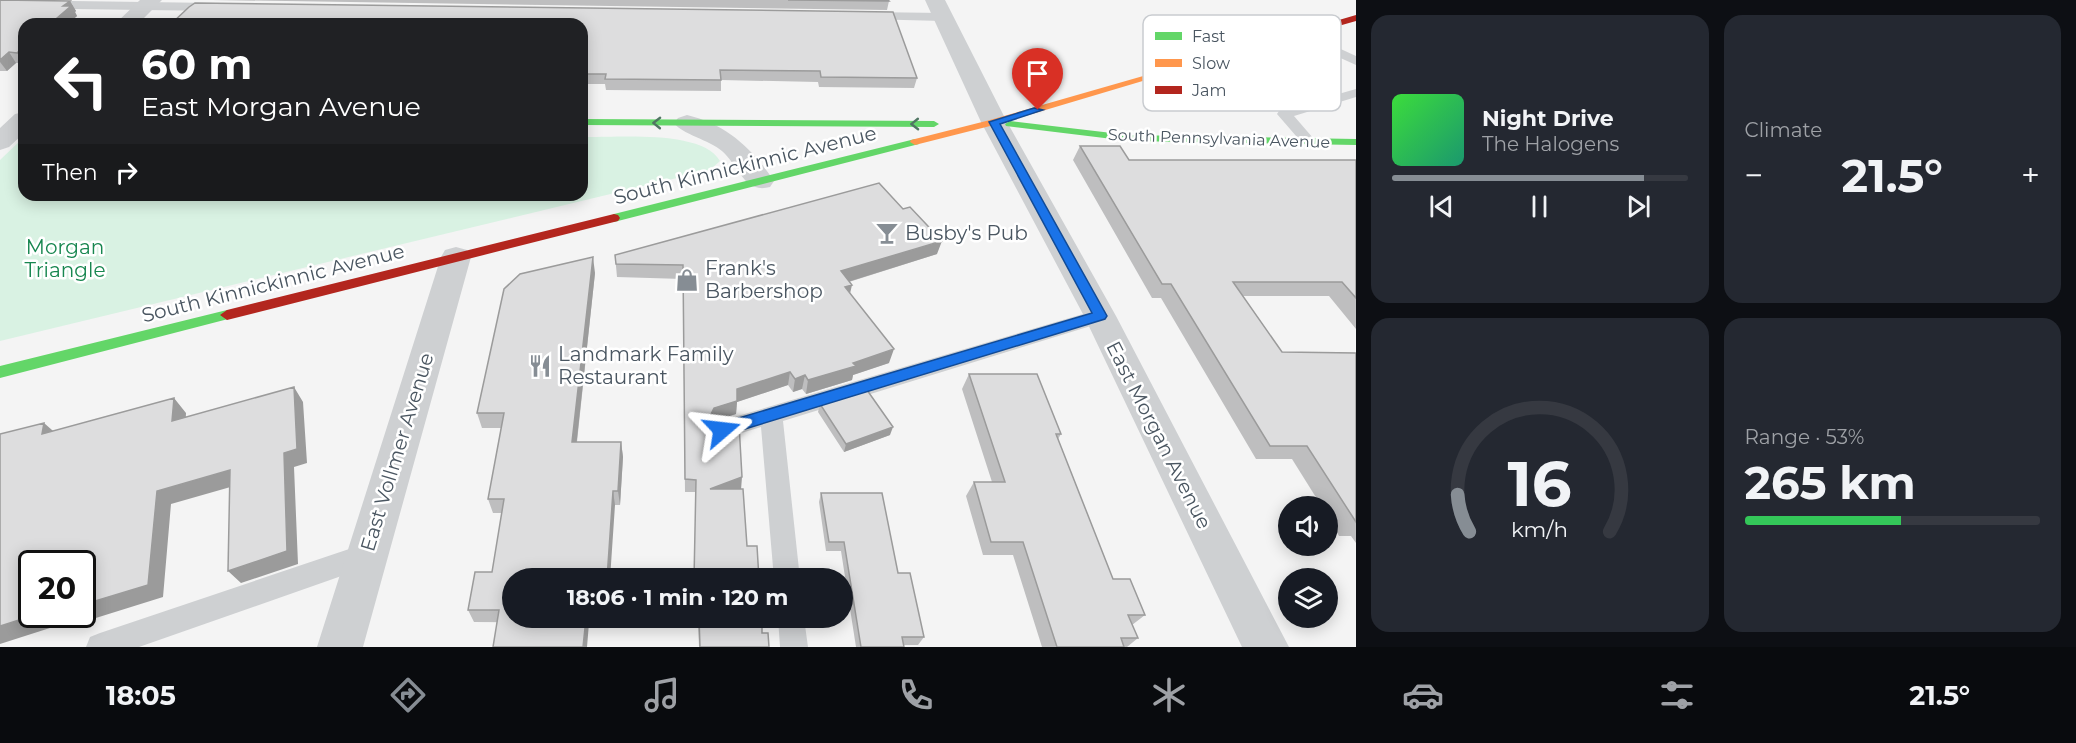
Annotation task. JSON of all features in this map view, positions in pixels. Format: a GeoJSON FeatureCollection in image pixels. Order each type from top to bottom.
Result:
{"type":"FeatureCollection","features":[{"type":"Feature","properties":{"kind":"main road","name":"South Kinnickinnic Avenue"},"geometry":{"type":"LineString","coordinates":[[1341,22],[1356,18]]}},
{"type":"Feature","properties":{"kind":"main road","name":"South Kinnickinnic Avenue"},"geometry":{"type":"LineString","coordinates":[[0,372],[994,122],[1143,79]]}},
{"type":"Feature","properties":{"kind":"main road","name":"South Pennsylvania Avenue"},"geometry":{"type":"LineString","coordinates":[[588,122],[881,125],[994,122],[1129,138],[1356,142]]}},
{"type":"Feature","properties":{"kind":"street"},"geometry":{"type":"LineString","coordinates":[[132,18],[148,3]]}},
{"type":"Feature","properties":{"kind":"street","name":"East Morgan Avenue"},"geometry":{"type":"LineString","coordinates":[[939,9],[994,122],[1100,316],[1266,647]]}},
{"type":"Feature","properties":{"kind":"street"},"geometry":{"type":"LineString","coordinates":[[0,114],[18,114]]}},
{"type":"Feature","properties":{"kind":"street","name":"South Pennsylvania Avenue"},"geometry":{"type":"LineString","coordinates":[[687,123],[712,131],[726,140],[739,152],[760,181]]}},
{"type":"Feature","properties":{"kind":"street"},"geometry":{"type":"LineString","coordinates":[[0,142],[18,125]]}},
{"type":"Feature","properties":{"kind":"street","name":"East Vollmer Avenue"},"geometry":{"type":"LineString","coordinates":[[340,647],[456,257]]}},
{"type":"Feature","properties":{"kind":"lane"},"geometry":{"type":"LineString","coordinates":[[0,4],[148,3],[233,8]]}},
{"type":"Feature","properties":{"kind":"lane"},"geometry":{"type":"LineString","coordinates":[[856,16],[939,9]]}},
{"type":"Feature","properties":{"kind":"lane"},"geometry":{"type":"LineString","coordinates":[[1341,54],[1356,61]]}},
{"type":"Feature","properties":{"kind":"lane"},"geometry":{"type":"LineString","coordinates":[[1341,97],[1356,93]]}},
{"type":"Feature","properties":{"kind":"lane"},"geometry":{"type":"LineString","coordinates":[[1294,111],[1284,114],[1308,141]]}},
{"type":"Feature","properties":{"kind":"lane"},"geometry":{"type":"LineString","coordinates":[[722,430],[1100,316]]}},
{"type":"Feature","properties":{"kind":"lane"},"geometry":{"type":"LineString","coordinates":[[771,414],[786,568]]}},
{"type":"Feature","properties":{"kind":"lane"},"geometry":{"type":"LineString","coordinates":[[100,647],[367,555]]}},
{"type":"Feature","properties":{"kind":"lane"},"geometry":{"type":"LineString","coordinates":[[792,628],[794,647]]}},
{"type":"Feature","properties":{"kind":"green space","name":"Morgan Triangle"},"geometry":{"type":"Polygon","coordinates":[[[588,137],[657,137],[695,144],[710,151],[720,161],[710,170],[588,199],[588,137]]]}},
{"type":"Feature","properties":{"kind":"green space","name":"Morgan Triangle"},"geometry":{"type":"Polygon","coordinates":[[[18,143],[18,201],[581,201],[0,341],[0,160],[18,143]]]}},
{"type":"Feature","properties":{"kind":"building"},"geometry":{"type":"Polygon","coordinates":[[[0,0],[70,1],[63,6],[71,6],[57,18],[18,18],[18,52],[9,52],[0,60],[0,0]]]}},
{"type":"Feature","properties":{"kind":"building"},"geometry":{"type":"Polygon","coordinates":[[[788,0],[888,0],[889,1],[788,0]]]}},
{"type":"Feature","properties":{"kind":"building"},"geometry":{"type":"Polygon","coordinates":[[[195,3],[893,12],[917,78],[821,77],[820,71],[720,70],[721,80],[605,79],[606,74],[588,74],[588,18],[177,18],[195,3]]]}},
{"type":"Feature","properties":{"kind":"building"},"geometry":{"type":"Polygon","coordinates":[[[1080,146],[1120,146],[1129,160],[1356,160],[1356,298],[1342,282],[1233,282],[1282,352],[1356,353],[1356,522],[1307,446],[1270,446],[1171,284],[1162,284],[1080,146]]]}},
{"type":"Feature","properties":{"kind":"building"},"geometry":{"type":"Polygon","coordinates":[[[879,183],[903,209],[910,207],[942,241],[841,271],[852,285],[845,287],[894,349],[853,363],[856,366],[808,380],[805,375],[795,379],[790,372],[737,389],[737,401],[714,408],[710,416],[714,426],[724,428],[739,424],[742,477],[710,489],[743,489],[747,546],[757,546],[758,568],[694,568],[696,480],[685,479],[683,265],[616,264],[615,255],[879,183]]]}},
{"type":"Feature","properties":{"kind":"building"},"geometry":{"type":"Polygon","coordinates":[[[593,257],[572,442],[621,442],[618,491],[613,491],[608,568],[502,568],[502,628],[585,628],[583,647],[493,647],[499,610],[468,610],[475,572],[492,572],[504,499],[488,499],[504,413],[477,413],[504,289],[520,274],[593,257]]]}},
{"type":"Feature","properties":{"kind":"building"},"geometry":{"type":"Polygon","coordinates":[[[969,374],[1037,374],[1061,434],[1056,434],[1113,579],[1130,579],[1145,615],[1128,615],[1138,638],[1121,638],[1124,647],[1057,647],[1023,542],[991,542],[974,482],[1005,482],[969,374]]]}},
{"type":"Feature","properties":{"kind":"building"},"geometry":{"type":"Polygon","coordinates":[[[294,387],[297,449],[284,453],[287,551],[228,571],[230,470],[157,491],[148,585],[96,601],[96,550],[18,550],[18,620],[0,626],[0,434],[44,423],[42,434],[174,398],[172,421],[294,387]]]}},
{"type":"Feature","properties":{"kind":"building"},"geometry":{"type":"Polygon","coordinates":[[[867,390],[893,427],[846,444],[820,404],[867,390]]]}},
{"type":"Feature","properties":{"kind":"building"},"geometry":{"type":"Polygon","coordinates":[[[821,493],[882,493],[898,573],[910,573],[924,637],[902,637],[904,647],[861,647],[853,598],[853,568],[848,568],[844,542],[829,542],[821,493]]]}},
{"type":"Feature","properties":{"kind":"building"},"geometry":{"type":"Polygon","coordinates":[[[699,628],[762,628],[762,633],[768,633],[769,647],[700,647],[699,628]]]}},
{"type":"Feature","properties":{"kind":"traffic: fast"},"geometry":{"type":"LineString","coordinates":[[588,122],[934,124]]}},
{"type":"Feature","properties":{"kind":"traffic: fast"},"geometry":{"type":"LineString","coordinates":[[1010,124],[1129,138],[1356,142]]}},
{"type":"Feature","properties":{"kind":"traffic: fast"},"geometry":{"type":"LineString","coordinates":[[614,218],[915,142]]}},
{"type":"Feature","properties":{"kind":"traffic: fast"},"geometry":{"type":"LineString","coordinates":[[0,372],[227,315]]}},
{"type":"Feature","properties":{"kind":"traffic: slow"},"geometry":{"type":"LineString","coordinates":[[915,142],[1143,79]]}},
{"type":"Feature","properties":{"kind":"traffic: jam"},"geometry":{"type":"LineString","coordinates":[[1341,22],[1356,18]]}},
{"type":"Feature","properties":{"kind":"traffic: jam"},"geometry":{"type":"LineString","coordinates":[[227,315],[614,218]]}},
{"type":"Feature","properties":{"kind":"place","name":"Busby's Pub"},"geometry":{"type":"Point","coordinates":[887,233]}},
{"type":"Feature","properties":{"kind":"place","name":"Frank's Barbershop"},"geometry":{"type":"Point","coordinates":[687,280]}},
{"type":"Feature","properties":{"kind":"place","name":"Landmark Family Restaurant"},"geometry":{"type":"Point","coordinates":[540,366]}},
{"type":"Feature","properties":{"kind":"route"},"geometry":{"type":"LineString","coordinates":[[722,430],[1100,316],[994,122],[1038,110]]}}]}
